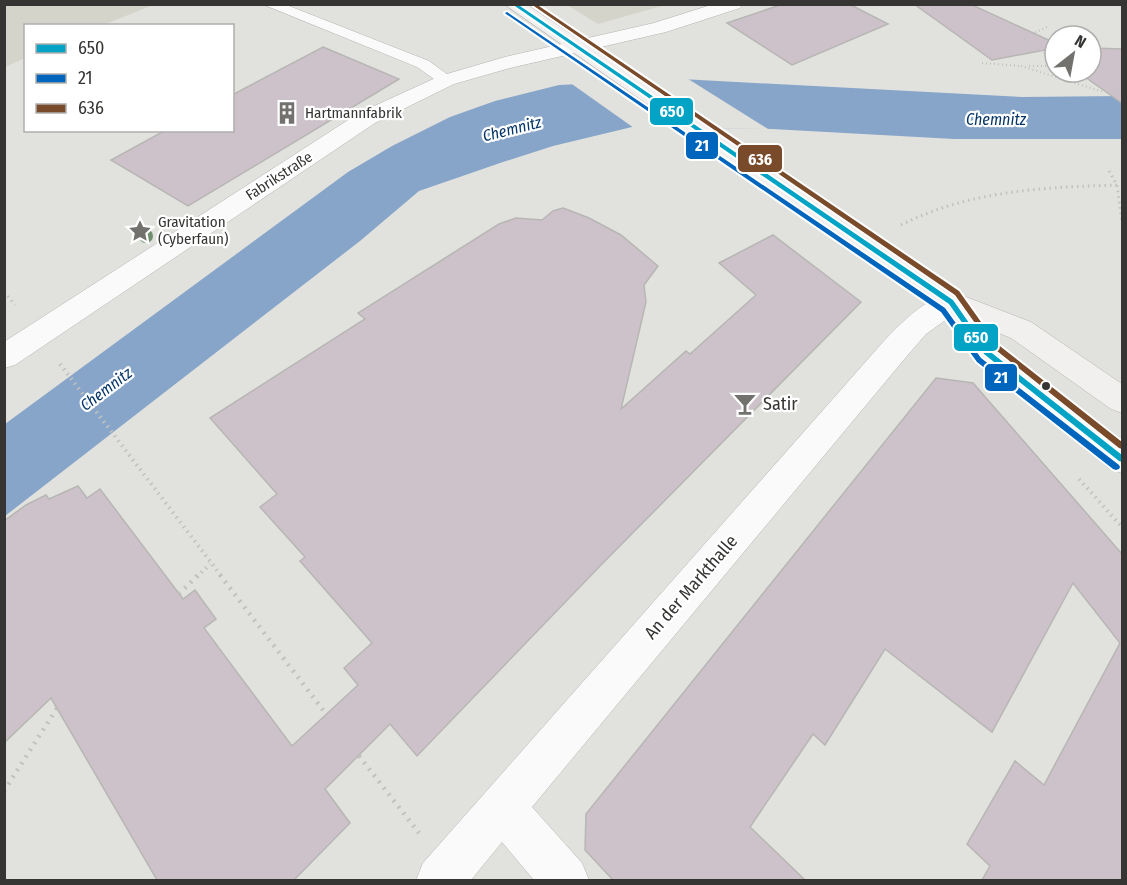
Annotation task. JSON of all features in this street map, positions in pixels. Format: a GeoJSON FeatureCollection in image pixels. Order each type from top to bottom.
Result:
{"type":"FeatureCollection","features":[{"type":"Feature","properties":{"kind":"main road"},"geometry":{"type":"LineString","coordinates":[[513,4],[951,302],[1021,330],[1122,400]]}},
{"type":"Feature","properties":{"kind":"main road"},"geometry":{"type":"LineString","coordinates":[[951,302],[986,352],[1122,459]]}},
{"type":"Feature","properties":{"kind":"street","name":"Fabrikstraße"},"geometry":{"type":"LineString","coordinates":[[4,357],[367,118],[447,80],[659,28],[734,4]]}},
{"type":"Feature","properties":{"kind":"street","name":"An der Markthalle"},"geometry":{"type":"LineString","coordinates":[[444,875],[895,349],[916,326],[951,302]]}},
{"type":"Feature","properties":{"kind":"street"},"geometry":{"type":"LineString","coordinates":[[502,807],[565,880]]}},
{"type":"Feature","properties":{"kind":"lane"},"geometry":{"type":"LineString","coordinates":[[269,4],[423,64],[447,80]]}},
{"type":"Feature","properties":{"kind":"path"},"geometry":{"type":"LineString","coordinates":[[1043,29],[1023,38],[1043,52]]}},
{"type":"Feature","properties":{"kind":"path"},"geometry":{"type":"LineString","coordinates":[[982,63],[1043,66]]}},
{"type":"Feature","properties":{"kind":"path"},"geometry":{"type":"LineString","coordinates":[[1021,66],[1029,73]]}},
{"type":"Feature","properties":{"kind":"path"},"geometry":{"type":"LineString","coordinates":[[1021,66],[1100,91],[1122,92]]}},
{"type":"Feature","properties":{"kind":"path"},"geometry":{"type":"LineString","coordinates":[[1110,171],[1117,185],[1122,222]]}},
{"type":"Feature","properties":{"kind":"path"},"geometry":{"type":"LineString","coordinates":[[868,244],[918,215],[942,205],[988,196],[1122,185]]}},
{"type":"Feature","properties":{"kind":"path"},"geometry":{"type":"LineString","coordinates":[[65,371],[326,714]]}},
{"type":"Feature","properties":{"kind":"path"},"geometry":{"type":"LineString","coordinates":[[179,594],[210,564]]}},
{"type":"Feature","properties":{"kind":"path"},"geometry":{"type":"LineString","coordinates":[[4,791],[57,708]]}},
{"type":"Feature","properties":{"kind":"path"},"geometry":{"type":"LineString","coordinates":[[359,756],[444,875]]}},
{"type":"Feature","properties":{"kind":"shaded area"},"geometry":{"type":"Polygon","coordinates":[[[5,4],[153,4],[106,24],[24,24],[24,58],[5,67],[5,4]]]}},
{"type":"Feature","properties":{"kind":"shaded area"},"geometry":{"type":"Polygon","coordinates":[[[567,5],[665,5],[598,24],[567,5]]]}},
{"type":"Feature","properties":{"kind":"water","name":"Chemnitz"},"geometry":{"type":"Polygon","coordinates":[[[681,79],[1022,97],[1122,96],[1122,139],[954,139],[772,129],[632,127],[553,146],[503,162],[419,191],[360,241],[5,516],[5,424],[348,172],[392,146],[450,117],[495,101],[559,85],[681,79]]]}},
{"type":"Feature","properties":{"kind":"pier"},"geometry":{"type":"Polygon","coordinates":[[[685,77],[768,129],[634,128],[569,82],[685,77]]]}},
{"type":"Feature","properties":{"kind":"building"},"geometry":{"type":"Polygon","coordinates":[[[783,4],[849,4],[888,24],[792,65],[727,23],[783,4]]]}},
{"type":"Feature","properties":{"kind":"building"},"geometry":{"type":"Polygon","coordinates":[[[914,4],[970,4],[1043,37],[1043,50],[992,60],[914,4]]]}},
{"type":"Feature","properties":{"kind":"building","name":"Hartmannfabrik"},"geometry":{"type":"Polygon","coordinates":[[[323,47],[399,79],[188,206],[111,160],[162,132],[234,132],[234,94],[323,47]]]}},
{"type":"Feature","properties":{"kind":"building"},"geometry":{"type":"Polygon","coordinates":[[[1103,48],[1122,49],[1122,103],[1095,84],[1103,84],[1103,48]]]}},
{"type":"Feature","properties":{"kind":"building"},"geometry":{"type":"Polygon","coordinates":[[[563,208],[589,218],[621,235],[658,266],[644,285],[646,302],[621,409],[686,351],[690,354],[756,295],[719,263],[773,235],[861,302],[601,565],[417,756],[390,724],[325,789],[350,823],[294,880],[157,880],[51,698],[4,743],[4,521],[26,505],[46,495],[49,499],[78,486],[87,498],[100,489],[183,599],[195,590],[216,619],[204,628],[292,746],[358,685],[344,668],[372,643],[300,561],[305,557],[260,507],[277,494],[210,418],[365,319],[358,313],[499,224],[516,218],[542,220],[553,211],[563,208]]]}},
{"type":"Feature","properties":{"kind":"building"},"geometry":{"type":"Polygon","coordinates":[[[936,378],[973,383],[1122,554],[1122,880],[982,880],[990,866],[967,844],[1015,761],[1044,785],[1120,643],[1073,583],[992,732],[885,649],[825,745],[813,734],[750,827],[805,880],[613,880],[585,850],[586,814],[936,378]]]}},
{"type":"Feature","properties":{"kind":"transit line","name":"650"},"geometry":{"type":"LineString","coordinates":[[514,4],[951,302],[986,352],[1122,459]]}},
{"type":"Feature","properties":{"kind":"transit line","name":"636"},"geometry":{"type":"LineString","coordinates":[[533,4],[957,293],[994,345],[1122,446]]}},
{"type":"Feature","properties":{"kind":"transit line","name":"21"},"geometry":{"type":"LineString","coordinates":[[507,13],[943,310],[979,360],[1116,467]]}},
{"type":"Feature","properties":{"kind":"place","name":"Hartmannfabrik"},"geometry":{"type":"Point","coordinates":[287,113]}},
{"type":"Feature","properties":{"kind":"place","name":"Gravitation (Cyberfaun)"},"geometry":{"type":"Point","coordinates":[140,231]}},
{"type":"Feature","properties":{"kind":"place","name":"Satir"},"geometry":{"type":"Point","coordinates":[745,404]}}]}
